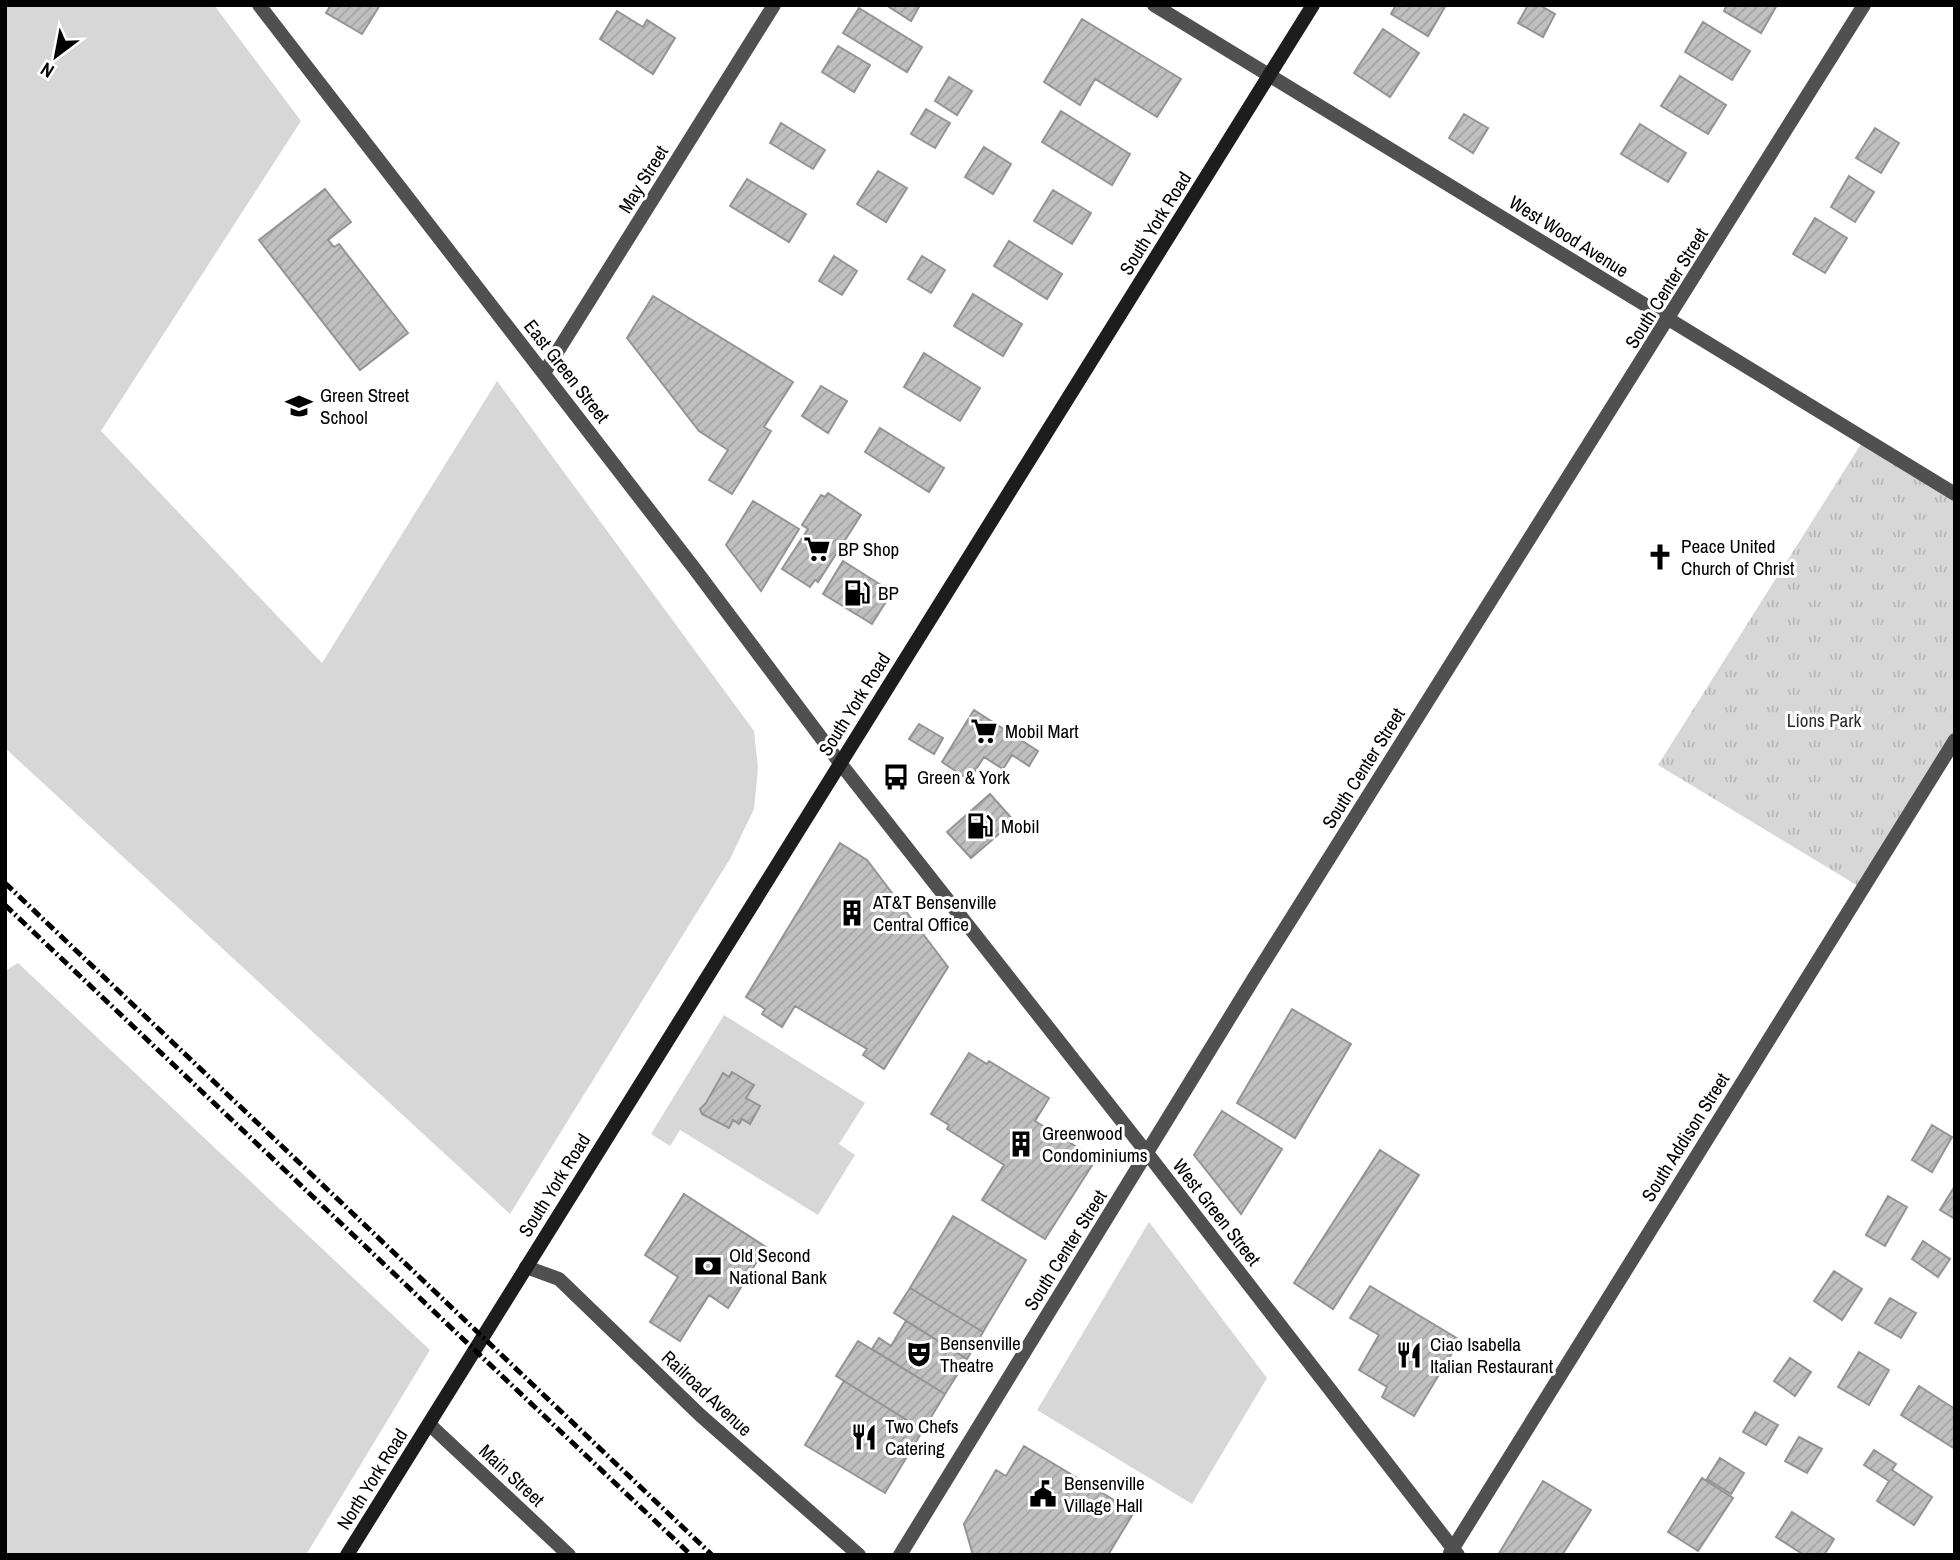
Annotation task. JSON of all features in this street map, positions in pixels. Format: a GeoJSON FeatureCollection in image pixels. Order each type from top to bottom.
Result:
{"type":"FeatureCollection","features":[{"type":"Feature","properties":{"kind":"main road","name":"South York Road"},"geometry":{"type":"LineString","coordinates":[[429,1424],[1314,5]]}},
{"type":"Feature","properties":{"kind":"main road","name":"North York Road"},"geometry":{"type":"LineString","coordinates":[[347,1555],[429,1424]]}},
{"type":"Feature","properties":{"kind":"street","name":"East Green Street"},"geometry":{"type":"LineString","coordinates":[[260,5],[686,557],[840,763]]}},
{"type":"Feature","properties":{"kind":"street","name":"May Street"},"geometry":{"type":"LineString","coordinates":[[544,373],[774,5]]}},
{"type":"Feature","properties":{"kind":"street","name":"West Wood Avenue"},"geometry":{"type":"LineString","coordinates":[[1154,5],[1955,494]]}},
{"type":"Feature","properties":{"kind":"street","name":"South Center Street"},"geometry":{"type":"LineString","coordinates":[[900,1555],[1254,978],[1669,320],[1864,5]]}},
{"type":"Feature","properties":{"kind":"street","name":"South Addison Street"},"geometry":{"type":"LineString","coordinates":[[1453,1552],[1955,740]]}},
{"type":"Feature","properties":{"kind":"street","name":"West Green Street"},"geometry":{"type":"LineString","coordinates":[[840,763],[1147,1153],[1453,1552]]}},
{"type":"Feature","properties":{"kind":"street","name":"Railroad Avenue"},"geometry":{"type":"LineString","coordinates":[[526,1267],[559,1279],[700,1415],[859,1555]]}},
{"type":"Feature","properties":{"kind":"street","name":"Main Street"},"geometry":{"type":"LineString","coordinates":[[429,1424],[569,1555]]}},
{"type":"Feature","properties":{"kind":"green space"},"geometry":{"type":"Polygon","coordinates":[[[5,5],[214,5],[301,121],[101,431],[322,663],[497,381],[754,731],[758,768],[754,809],[730,859],[510,1214],[5,748],[5,5]]]}},
{"type":"Feature","properties":{"kind":"green space","name":"Lions Park"},"geometry":{"type":"Polygon","coordinates":[[[1861,444],[1955,501],[1955,730],[1858,886],[1658,765],[1861,444]]]}},
{"type":"Feature","properties":{"kind":"green space"},"geometry":{"type":"Polygon","coordinates":[[[18,963],[430,1350],[306,1555],[5,1555],[5,971],[18,963]]]}},
{"type":"Feature","properties":{"kind":"green space"},"geometry":{"type":"Polygon","coordinates":[[[724,1015],[865,1103],[839,1144],[855,1155],[818,1215],[680,1130],[670,1146],[651,1134],[724,1015]],[[732,1072],[729,1077],[723,1074],[700,1109],[702,1114],[729,1127],[733,1120],[739,1124],[742,1119],[750,1123],[760,1106],[746,1098],[753,1085],[732,1072]]]}},
{"type":"Feature","properties":{"kind":"green space"},"geometry":{"type":"Polygon","coordinates":[[[1149,1222],[1267,1378],[1192,1504],[1037,1410],[1149,1222]]]}},
{"type":"Feature","properties":{"kind":"building"},"geometry":{"type":"Polygon","coordinates":[[[331,5],[380,5],[362,34],[326,13],[331,5]]]}},
{"type":"Feature","properties":{"kind":"building"},"geometry":{"type":"Polygon","coordinates":[[[886,5],[920,5],[911,21],[886,5]]]}},
{"type":"Feature","properties":{"kind":"building"},"geometry":{"type":"Polygon","coordinates":[[[1396,5],[1446,5],[1428,36],[1391,14],[1396,5]]]}},
{"type":"Feature","properties":{"kind":"building"},"geometry":{"type":"Polygon","coordinates":[[[1528,5],[1539,5],[1555,14],[1543,37],[1518,23],[1528,5]]]}},
{"type":"Feature","properties":{"kind":"building"},"geometry":{"type":"Polygon","coordinates":[[[1727,5],[1777,5],[1761,33],[1724,11],[1727,5]]]}},
{"type":"Feature","properties":{"kind":"building"},"geometry":{"type":"Polygon","coordinates":[[[859,8],[922,47],[907,72],[843,33],[859,8]]]}},
{"type":"Feature","properties":{"kind":"building"},"geometry":{"type":"Polygon","coordinates":[[[617,11],[643,27],[647,20],[675,38],[653,74],[600,39],[617,11]]]}},
{"type":"Feature","properties":{"kind":"building"},"geometry":{"type":"Polygon","coordinates":[[[1082,19],[1181,79],[1157,117],[1095,79],[1080,105],[1044,82],[1082,19]]]}},
{"type":"Feature","properties":{"kind":"building"},"geometry":{"type":"Polygon","coordinates":[[[1703,22],[1750,51],[1732,80],[1685,52],[1703,22]]]}},
{"type":"Feature","properties":{"kind":"building"},"geometry":{"type":"Polygon","coordinates":[[[1383,29],[1419,53],[1390,97],[1354,73],[1383,29]]]}},
{"type":"Feature","properties":{"kind":"building"},"geometry":{"type":"Polygon","coordinates":[[[838,46],[870,65],[854,92],[822,72],[838,46]]]}},
{"type":"Feature","properties":{"kind":"building"},"geometry":{"type":"Polygon","coordinates":[[[1680,76],[1726,105],[1708,134],[1661,106],[1680,76]]]}},
{"type":"Feature","properties":{"kind":"building"},"geometry":{"type":"Polygon","coordinates":[[[949,77],[972,91],[957,115],[935,101],[949,77]]]}},
{"type":"Feature","properties":{"kind":"building"},"geometry":{"type":"Polygon","coordinates":[[[926,109],[950,123],[935,148],[911,134],[926,109]]]}},
{"type":"Feature","properties":{"kind":"building"},"geometry":{"type":"Polygon","coordinates":[[[1061,111],[1130,154],[1112,185],[1042,142],[1061,111]]]}},
{"type":"Feature","properties":{"kind":"building"},"geometry":{"type":"Polygon","coordinates":[[[1464,114],[1488,128],[1473,153],[1449,138],[1464,114]]]}},
{"type":"Feature","properties":{"kind":"building"},"geometry":{"type":"Polygon","coordinates":[[[781,123],[825,150],[813,169],[770,143],[781,123]]]}},
{"type":"Feature","properties":{"kind":"building"},"geometry":{"type":"Polygon","coordinates":[[[1640,124],[1686,153],[1668,182],[1621,154],[1640,124]]]}},
{"type":"Feature","properties":{"kind":"building"},"geometry":{"type":"Polygon","coordinates":[[[1875,128],[1899,143],[1881,173],[1856,158],[1875,128]]]}},
{"type":"Feature","properties":{"kind":"building"},"geometry":{"type":"Polygon","coordinates":[[[984,147],[1011,164],[993,194],[965,177],[984,147]]]}},
{"type":"Feature","properties":{"kind":"building"},"geometry":{"type":"Polygon","coordinates":[[[878,171],[907,188],[886,222],[857,204],[878,171]]]}},
{"type":"Feature","properties":{"kind":"building"},"geometry":{"type":"Polygon","coordinates":[[[1849,176],[1874,192],[1855,222],[1831,207],[1849,176]]]}},
{"type":"Feature","properties":{"kind":"building"},"geometry":{"type":"Polygon","coordinates":[[[747,179],[806,214],[789,242],[730,206],[747,179]]]}},
{"type":"Feature","properties":{"kind":"building"},"geometry":{"type":"Polygon","coordinates":[[[325,189],[351,222],[328,240],[334,247],[339,244],[408,333],[360,370],[259,240],[325,189]]]}},
{"type":"Feature","properties":{"kind":"building"},"geometry":{"type":"Polygon","coordinates":[[[1053,190],[1091,213],[1072,244],[1034,221],[1053,190]]]}},
{"type":"Feature","properties":{"kind":"building"},"geometry":{"type":"Polygon","coordinates":[[[1815,218],[1847,238],[1825,273],[1793,254],[1815,218]]]}},
{"type":"Feature","properties":{"kind":"building"},"geometry":{"type":"Polygon","coordinates":[[[1009,241],[1062,274],[1047,299],[994,266],[1009,241]]]}},
{"type":"Feature","properties":{"kind":"building"},"geometry":{"type":"Polygon","coordinates":[[[834,256],[857,271],[842,295],[819,281],[834,256]]]}},
{"type":"Feature","properties":{"kind":"building"},"geometry":{"type":"Polygon","coordinates":[[[922,256],[945,270],[931,293],[908,279],[922,256]]]}},
{"type":"Feature","properties":{"kind":"building"},"geometry":{"type":"Polygon","coordinates":[[[973,294],[1022,324],[1003,356],[954,326],[973,294]]]}},
{"type":"Feature","properties":{"kind":"building"},"geometry":{"type":"Polygon","coordinates":[[[653,296],[793,382],[764,427],[771,431],[732,494],[709,480],[728,450],[699,431],[627,338],[653,296]]]}},
{"type":"Feature","properties":{"kind":"building"},"geometry":{"type":"Polygon","coordinates":[[[924,353],[980,388],[960,421],[904,387],[924,353]]]}},
{"type":"Feature","properties":{"kind":"building"},"geometry":{"type":"Polygon","coordinates":[[[821,386],[847,401],[828,433],[802,416],[821,386]]]}},
{"type":"Feature","properties":{"kind":"building"},"geometry":{"type":"Polygon","coordinates":[[[880,428],[944,468],[929,492],[865,452],[880,428]]]}},
{"type":"Feature","properties":{"kind":"building","name":"BP Shop"},"geometry":{"type":"Polygon","coordinates":[[[828,493],[861,515],[818,582],[815,580],[810,587],[782,569],[808,529],[802,525],[821,495],[825,497],[828,493]]]}},
{"type":"Feature","properties":{"kind":"building"},"geometry":{"type":"Polygon","coordinates":[[[753,501],[799,529],[761,591],[726,545],[753,501]]]}},
{"type":"Feature","properties":{"kind":"building","name":"BP"},"geometry":{"type":"Polygon","coordinates":[[[843,561],[892,592],[872,624],[823,594],[843,561]]]}},
{"type":"Feature","properties":{"kind":"building","name":"Mobil Mart"},"geometry":{"type":"Polygon","coordinates":[[[974,710],[1038,751],[1029,766],[1012,755],[1003,769],[984,757],[969,780],[942,762],[974,710]]]}},
{"type":"Feature","properties":{"kind":"building"},"geometry":{"type":"Polygon","coordinates":[[[919,724],[943,738],[934,754],[909,739],[919,724]]]}},
{"type":"Feature","properties":{"kind":"building","name":"Mobil"},"geometry":{"type":"Polygon","coordinates":[[[990,794],[1014,821],[971,858],[947,832],[990,794]]]}},
{"type":"Feature","properties":{"kind":"building","name":"AT&T Bensenville Central Office"},"geometry":{"type":"Polygon","coordinates":[[[840,843],[867,860],[948,967],[884,1069],[863,1055],[867,1049],[795,1006],[782,1027],[762,1014],[765,1009],[746,997],[840,843]]]}},
{"type":"Feature","properties":{"kind":"building"},"geometry":{"type":"Polygon","coordinates":[[[1292,1009],[1351,1044],[1295,1138],[1237,1103],[1292,1009]]]}},
{"type":"Feature","properties":{"kind":"building","name":"Greenwood Condominiums"},"geometry":{"type":"Polygon","coordinates":[[[969,1053],[987,1064],[989,1061],[1049,1098],[1035,1121],[1096,1159],[1045,1239],[982,1200],[1004,1165],[947,1129],[949,1125],[931,1114],[969,1053]]]}},
{"type":"Feature","properties":{"kind":"building"},"geometry":{"type":"Polygon","coordinates":[[[732,1072],[754,1085],[746,1098],[760,1106],[750,1124],[742,1119],[739,1124],[733,1120],[729,1128],[702,1114],[700,1109],[723,1073],[729,1077],[732,1072]]]}},
{"type":"Feature","properties":{"kind":"building"},"geometry":{"type":"Polygon","coordinates":[[[1222,1111],[1282,1149],[1241,1214],[1194,1155],[1222,1111]]]}},
{"type":"Feature","properties":{"kind":"building"},"geometry":{"type":"Polygon","coordinates":[[[1932,1125],[1952,1137],[1932,1172],[1912,1160],[1932,1125]]]}},
{"type":"Feature","properties":{"kind":"building"},"geometry":{"type":"Polygon","coordinates":[[[1380,1150],[1419,1175],[1333,1309],[1294,1283],[1380,1150]]]}},
{"type":"Feature","properties":{"kind":"building"},"geometry":{"type":"Polygon","coordinates":[[[1953,1189],[1955,1190],[1955,1219],[1940,1210],[1953,1189]]]}},
{"type":"Feature","properties":{"kind":"building","name":"Old Second National Bank"},"geometry":{"type":"Polygon","coordinates":[[[684,1194],[766,1247],[728,1308],[709,1295],[680,1341],[650,1322],[678,1277],[645,1255],[684,1194]]]}},
{"type":"Feature","properties":{"kind":"building"},"geometry":{"type":"Polygon","coordinates":[[[1888,1196],[1907,1207],[1885,1246],[1866,1235],[1888,1196]]]}},
{"type":"Feature","properties":{"kind":"building"},"geometry":{"type":"Polygon","coordinates":[[[953,1216],[1026,1260],[983,1332],[910,1288],[953,1216]]]}},
{"type":"Feature","properties":{"kind":"building"},"geometry":{"type":"Polygon","coordinates":[[[1923,1241],[1950,1259],[1938,1277],[1912,1259],[1923,1241]]]}},
{"type":"Feature","properties":{"kind":"building"},"geometry":{"type":"Polygon","coordinates":[[[1834,1271],[1862,1289],[1842,1320],[1814,1301],[1834,1271]]]}},
{"type":"Feature","properties":{"kind":"building","name":"Ciao Isabella Italian Restaurant"},"geometry":{"type":"Polygon","coordinates":[[[1370,1286],[1460,1340],[1414,1416],[1382,1397],[1387,1387],[1359,1370],[1379,1335],[1350,1318],[1370,1286]]]}},
{"type":"Feature","properties":{"kind":"building"},"geometry":{"type":"Polygon","coordinates":[[[910,1288],[983,1332],[967,1359],[894,1313],[910,1288]]]}},
{"type":"Feature","properties":{"kind":"building"},"geometry":{"type":"Polygon","coordinates":[[[1890,1298],[1916,1313],[1901,1338],[1875,1323],[1890,1298]]]}},
{"type":"Feature","properties":{"kind":"building","name":"Bensenville Theatre"},"geometry":{"type":"Polygon","coordinates":[[[906,1321],[967,1359],[945,1394],[872,1349],[879,1338],[891,1346],[906,1321]]]}},
{"type":"Feature","properties":{"kind":"building"},"geometry":{"type":"Polygon","coordinates":[[[858,1341],[945,1394],[923,1430],[836,1376],[858,1341]]]}},
{"type":"Feature","properties":{"kind":"building"},"geometry":{"type":"Polygon","coordinates":[[[1859,1352],[1889,1370],[1869,1405],[1838,1387],[1859,1352]]]}},
{"type":"Feature","properties":{"kind":"building"},"geometry":{"type":"Polygon","coordinates":[[[1790,1358],[1811,1372],[1795,1396],[1774,1381],[1790,1358]]]}},
{"type":"Feature","properties":{"kind":"building","name":"Two Chefs Catering"},"geometry":{"type":"Polygon","coordinates":[[[844,1381],[923,1430],[885,1493],[805,1445],[844,1381]]]}},
{"type":"Feature","properties":{"kind":"building"},"geometry":{"type":"Polygon","coordinates":[[[1919,1386],[1955,1409],[1955,1449],[1901,1415],[1919,1386]]]}},
{"type":"Feature","properties":{"kind":"building"},"geometry":{"type":"Polygon","coordinates":[[[1755,1412],[1778,1425],[1766,1445],[1743,1432],[1755,1412]]]}},
{"type":"Feature","properties":{"kind":"building"},"geometry":{"type":"Polygon","coordinates":[[[1799,1437],[1822,1449],[1807,1473],[1785,1461],[1799,1437]]]}},
{"type":"Feature","properties":{"kind":"building","name":"Bensenville Village Hall"},"geometry":{"type":"Polygon","coordinates":[[[1024,1446],[1134,1512],[1108,1555],[973,1555],[964,1524],[996,1470],[1006,1476],[1024,1446]]]}},
{"type":"Feature","properties":{"kind":"building"},"geometry":{"type":"Polygon","coordinates":[[[1874,1450],[1896,1464],[1892,1470],[1932,1497],[1914,1525],[1877,1501],[1889,1481],[1864,1465],[1874,1450]]]}},
{"type":"Feature","properties":{"kind":"building"},"geometry":{"type":"Polygon","coordinates":[[[1720,1458],[1744,1473],[1731,1494],[1707,1479],[1720,1458]]]}},
{"type":"Feature","properties":{"kind":"building"},"geometry":{"type":"Polygon","coordinates":[[[1702,1478],[1733,1498],[1698,1551],[1668,1532],[1702,1478]]]}},
{"type":"Feature","properties":{"kind":"building"},"geometry":{"type":"Polygon","coordinates":[[[1543,1481],[1591,1510],[1562,1555],[1498,1555],[1543,1481]]]}},
{"type":"Feature","properties":{"kind":"building"},"geometry":{"type":"Polygon","coordinates":[[[1792,1512],[1834,1539],[1824,1555],[1804,1555],[1776,1537],[1792,1512]]]}},
{"type":"Feature","properties":{"kind":"railway"},"geometry":{"type":"LineString","coordinates":[[5,883],[712,1555]]}},
{"type":"Feature","properties":{"kind":"railway"},"geometry":{"type":"LineString","coordinates":[[5,905],[691,1555]]}},
{"type":"Feature","properties":{"kind":"place","name":"Green Street School"},"geometry":{"type":"Point","coordinates":[299,406]}},
{"type":"Feature","properties":{"kind":"place","name":"BP Shop"},"geometry":{"type":"Point","coordinates":[817,549]}},
{"type":"Feature","properties":{"kind":"place","name":"Peace United Church of Christ"},"geometry":{"type":"Point","coordinates":[1660,557]}},
{"type":"Feature","properties":{"kind":"place","name":"BP"},"geometry":{"type":"Point","coordinates":[857,593]}},
{"type":"Feature","properties":{"kind":"place","name":"Mobil Mart"},"geometry":{"type":"Point","coordinates":[984,731]}},
{"type":"Feature","properties":{"kind":"place","name":"Green & York"},"geometry":{"type":"Point","coordinates":[896,777]}},
{"type":"Feature","properties":{"kind":"place","name":"Mobil"},"geometry":{"type":"Point","coordinates":[980,826]}},
{"type":"Feature","properties":{"kind":"place","name":"AT&T Bensenville Central Office"},"geometry":{"type":"Point","coordinates":[852,913]}},
{"type":"Feature","properties":{"kind":"place","name":"Greenwood Condominiums"},"geometry":{"type":"Point","coordinates":[1021,1144]}},
{"type":"Feature","properties":{"kind":"place","name":"Old Second National Bank"},"geometry":{"type":"Point","coordinates":[708,1266]}},
{"type":"Feature","properties":{"kind":"place","name":"Bensenville Theatre"},"geometry":{"type":"Point","coordinates":[919,1354]}},
{"type":"Feature","properties":{"kind":"place","name":"Ciao Isabella Italian Restaurant"},"geometry":{"type":"Point","coordinates":[1409,1355]}},
{"type":"Feature","properties":{"kind":"place","name":"Two Chefs Catering"},"geometry":{"type":"Point","coordinates":[864,1437]}},
{"type":"Feature","properties":{"kind":"place","name":"Bensenville Village Hall"},"geometry":{"type":"Point","coordinates":[1043,1494]}}]}
